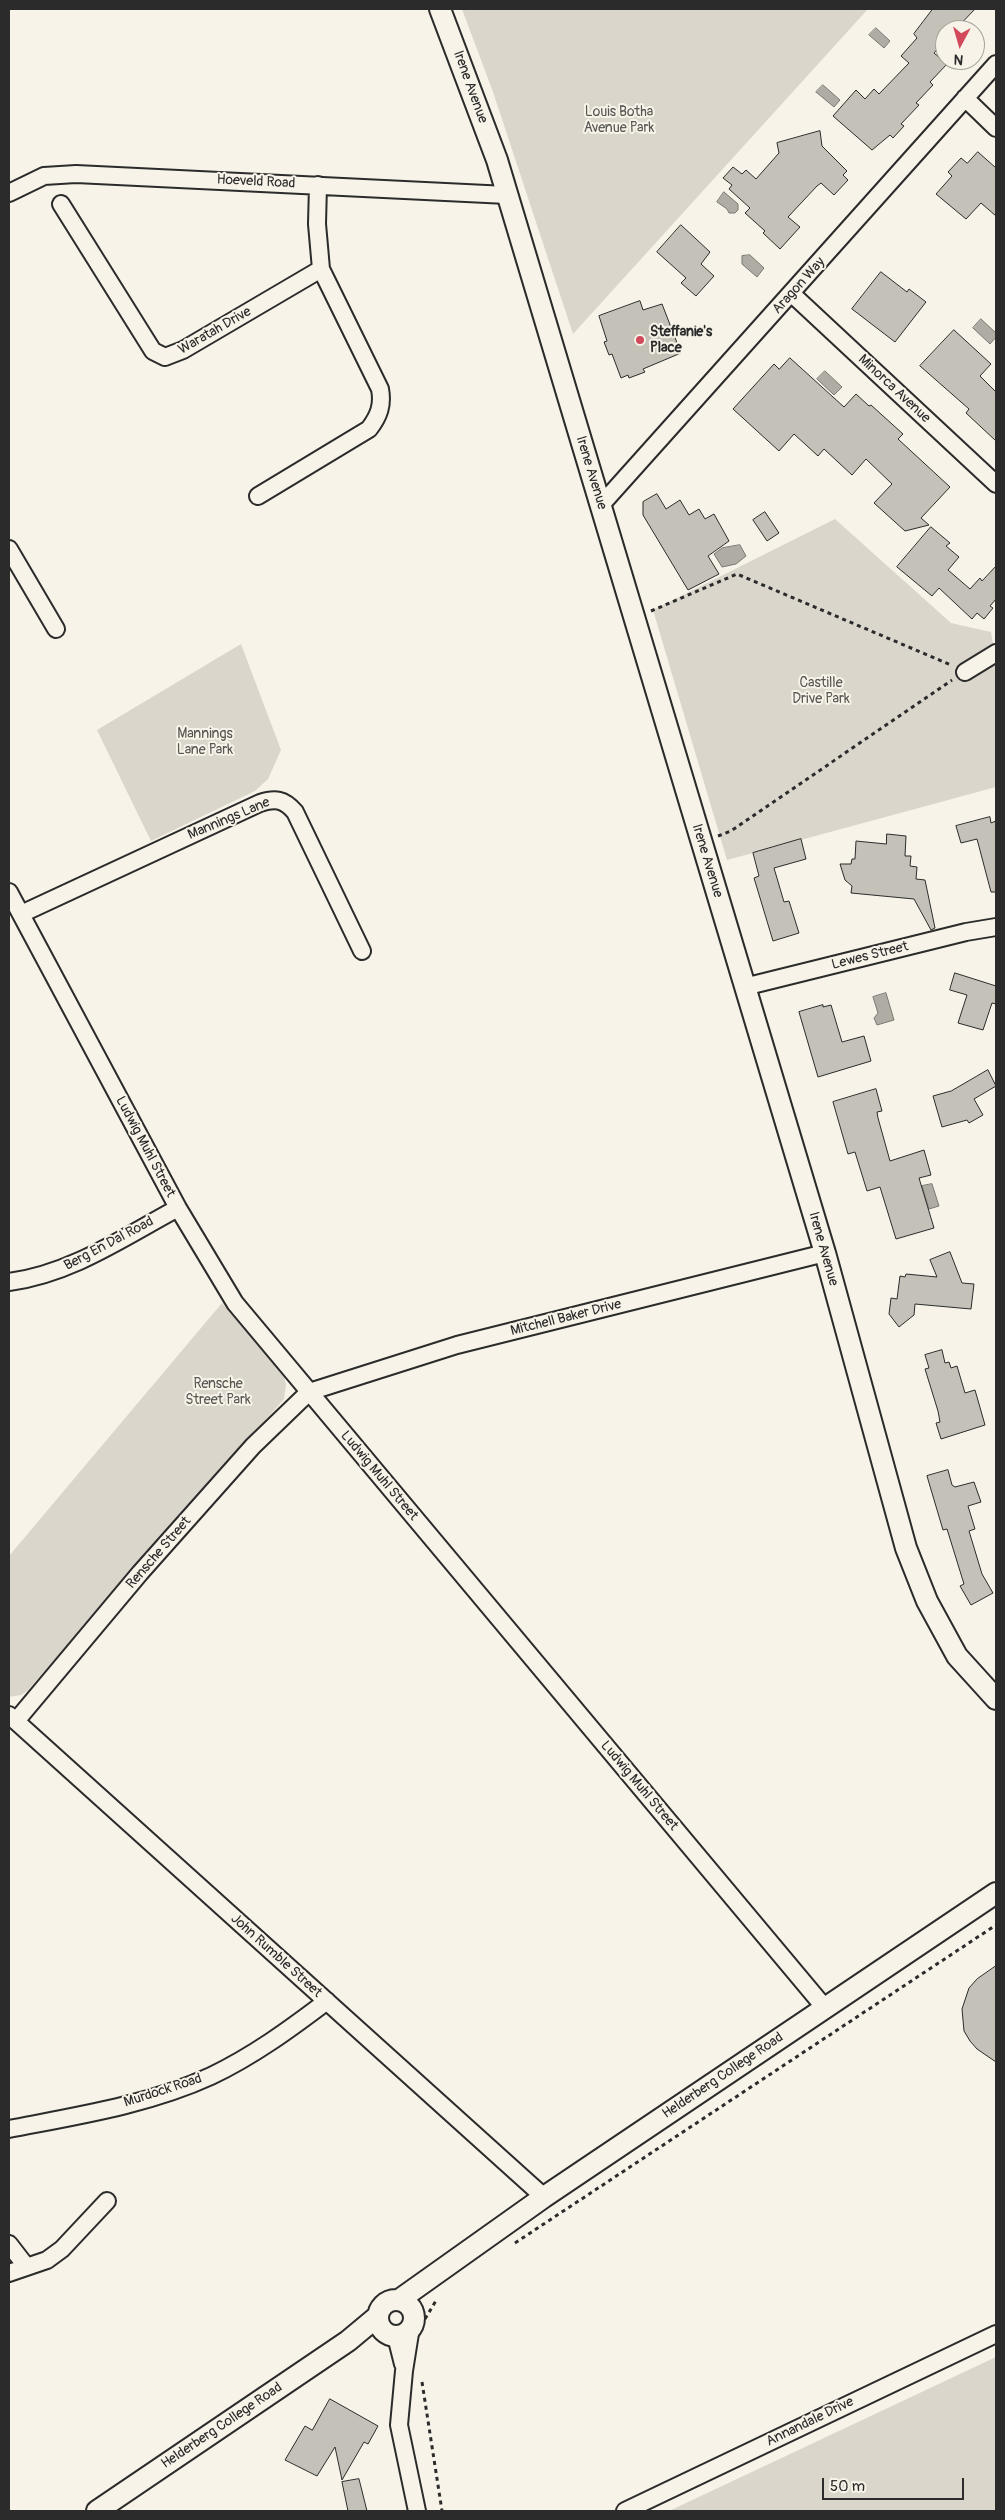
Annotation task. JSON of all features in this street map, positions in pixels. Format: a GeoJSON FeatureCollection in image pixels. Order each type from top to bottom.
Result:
{"type":"FeatureCollection","features":[{"type":"Feature","properties":{"kind":"street","name":"Irene Avenue"},"geometry":{"type":"LineString","coordinates":[[440,9],[497,160],[825,1254],[906,1548],[927,1601],[957,1656],[996,1699]]}},
{"type":"Feature","properties":{"kind":"street","name":"Aragon Way"},"geometry":{"type":"LineString","coordinates":[[601,505],[996,64]]}},
{"type":"Feature","properties":{"kind":"street"},"geometry":{"type":"LineString","coordinates":[[965,98],[996,128]]}},
{"type":"Feature","properties":{"kind":"street","name":"Hoeveld Road"},"geometry":{"type":"LineString","coordinates":[[9,193],[44,176],[56,174],[507,195]]}},
{"type":"Feature","properties":{"kind":"street"},"geometry":{"type":"LineString","coordinates":[[258,496],[369,429],[379,414],[382,405],[380,389],[321,269],[317,224],[318,185]]}},
{"type":"Feature","properties":{"kind":"street","name":"Waratah Drive"},"geometry":{"type":"LineString","coordinates":[[61,204],[153,351],[165,356],[183,350],[321,269]]}},
{"type":"Feature","properties":{"kind":"street","name":"Minorca Avenue"},"geometry":{"type":"LineString","coordinates":[[792,294],[996,484]]}},
{"type":"Feature","properties":{"kind":"street"},"geometry":{"type":"LineString","coordinates":[[9,549],[56,629]]}},
{"type":"Feature","properties":{"kind":"street"},"geometry":{"type":"LineString","coordinates":[[965,672],[996,653]]}},
{"type":"Feature","properties":{"kind":"street","name":"Mannings Lane"},"geometry":{"type":"LineString","coordinates":[[21,914],[260,803],[277,800],[289,804],[295,812],[362,951]]}},
{"type":"Feature","properties":{"kind":"street","name":"Ludwig Muhl Street"},"geometry":{"type":"LineString","coordinates":[[9,892],[178,1208],[234,1303],[825,2008]]}},
{"type":"Feature","properties":{"kind":"street","name":"Lewes Street"},"geometry":{"type":"LineString","coordinates":[[744,987],[966,932],[996,927]]}},
{"type":"Feature","properties":{"kind":"street","name":"Berg En Dal Road"},"geometry":{"type":"LineString","coordinates":[[9,1282],[55,1272],[84,1259],[178,1208]]}},
{"type":"Feature","properties":{"kind":"street","name":"Mitchell Baker Drive"},"geometry":{"type":"LineString","coordinates":[[309,1392],[457,1345],[825,1254]]}},
{"type":"Feature","properties":{"kind":"street","name":"Rensche Street"},"geometry":{"type":"LineString","coordinates":[[12,1718],[253,1446],[309,1392]]}},
{"type":"Feature","properties":{"kind":"street","name":"John Rumble Street"},"geometry":{"type":"LineString","coordinates":[[12,1718],[544,2197]]}},
{"type":"Feature","properties":{"kind":"street","name":"Helderberg College Road"},"geometry":{"type":"LineString","coordinates":[[97,2511],[348,2340],[401,2322],[452,2263],[544,2197],[996,1893]]}},
{"type":"Feature","properties":{"kind":"street","name":"Murdock Road"},"geometry":{"type":"LineString","coordinates":[[9,2129],[153,2097],[182,2088],[218,2072],[267,2045],[326,2001]]}},
{"type":"Feature","properties":{"kind":"street"},"geometry":{"type":"LineString","coordinates":[[9,2273],[47,2260],[62,2249],[107,2201]]}},
{"type":"Feature","properties":{"kind":"street"},"geometry":{"type":"LineString","coordinates":[[9,2244],[26,2266]]}},
{"type":"Feature","properties":{"kind":"street"},"geometry":{"type":"LineString","coordinates":[[401,2322],[404,2371],[400,2435],[417,2511]]}},
{"type":"Feature","properties":{"kind":"street","name":"Annandale Drive"},"geometry":{"type":"LineString","coordinates":[[625,2511],[996,2334]]}},
{"type":"Feature","properties":{"kind":"path"},"geometry":{"type":"LineString","coordinates":[[634,618],[737,574],[965,672]]}},
{"type":"Feature","properties":{"kind":"path"},"geometry":{"type":"LineString","coordinates":[[700,841],[731,832],[965,672]]}},
{"type":"Feature","properties":{"kind":"path"},"geometry":{"type":"LineString","coordinates":[[509,2248],[996,1925]]}},
{"type":"Feature","properties":{"kind":"path"},"geometry":{"type":"LineString","coordinates":[[401,2322],[439,2296]]}},
{"type":"Feature","properties":{"kind":"path"},"geometry":{"type":"LineString","coordinates":[[421,2374],[442,2511]]}},
{"type":"Feature","properties":{"kind":"green space","name":"Louis Botha Avenue Park"},"geometry":{"type":"Polygon","coordinates":[[[462,9],[868,9],[573,334],[493,92],[462,9]]]}},
{"type":"Feature","properties":{"kind":"green space","name":"Castille Drive Park"},"geometry":{"type":"Polygon","coordinates":[[[835,519],[951,623],[991,632],[996,661],[996,787],[727,860],[653,610],[835,519]]]}},
{"type":"Feature","properties":{"kind":"green space","name":"Mannings Lane Park"},"geometry":{"type":"Polygon","coordinates":[[[241,644],[281,750],[268,779],[255,791],[151,841],[97,730],[241,644]]]}},
{"type":"Feature","properties":{"kind":"green space","name":"Rensche Street Park"},"geometry":{"type":"Polygon","coordinates":[[[222,1303],[284,1377],[286,1384],[284,1399],[27,1691],[21,1695],[9,1697],[9,1556],[222,1303]]]}},
{"type":"Feature","properties":{"kind":"green space"},"geometry":{"type":"Polygon","coordinates":[[[996,2357],[996,2511],[669,2511],[996,2357]]]}},
{"type":"Feature","properties":{"kind":"shaded area"},"geometry":{"type":"Polygon","coordinates":[[[876,28],[890,41],[884,48],[869,35],[876,28]]]}},
{"type":"Feature","properties":{"kind":"shaded area"},"geometry":{"type":"Polygon","coordinates":[[[823,85],[840,100],[834,107],[816,92],[823,85]]]}},
{"type":"Feature","properties":{"kind":"shaded area"},"geometry":{"type":"Polygon","coordinates":[[[724,192],[738,204],[738,210],[735,213],[729,213],[727,209],[717,202],[724,192]]]}},
{"type":"Feature","properties":{"kind":"shaded area"},"geometry":{"type":"Polygon","coordinates":[[[750,255],[764,268],[757,277],[742,264],[742,256],[750,255]]]}},
{"type":"Feature","properties":{"kind":"shaded area"},"geometry":{"type":"Polygon","coordinates":[[[981,319],[996,333],[996,337],[990,344],[973,328],[981,319]]]}},
{"type":"Feature","properties":{"kind":"shaded area"},"geometry":{"type":"Polygon","coordinates":[[[825,371],[842,387],[834,395],[817,379],[825,371]]]}},
{"type":"Feature","properties":{"kind":"shaded area"},"geometry":{"type":"Polygon","coordinates":[[[740,545],[746,556],[736,564],[722,567],[714,554],[722,548],[740,545]]]}},
{"type":"Feature","properties":{"kind":"shaded area"},"geometry":{"type":"Polygon","coordinates":[[[886,993],[894,1020],[877,1025],[874,1018],[878,1013],[873,997],[886,993]]]}},
{"type":"Feature","properties":{"kind":"shaded area"},"geometry":{"type":"Polygon","coordinates":[[[932,1184],[939,1206],[929,1209],[922,1186],[932,1184]]]}},
{"type":"Feature","properties":{"kind":"building"},"geometry":{"type":"Polygon","coordinates":[[[933,9],[975,9],[965,20],[935,20],[935,70],[941,70],[930,82],[933,85],[916,103],[919,105],[901,124],[904,126],[893,138],[890,135],[872,150],[833,116],[856,90],[865,99],[874,89],[879,94],[909,63],[901,56],[917,38],[914,34],[933,9]]]}},
{"type":"Feature","properties":{"kind":"building"},"geometry":{"type":"Polygon","coordinates":[[[820,131],[822,146],[847,171],[843,175],[848,180],[834,195],[821,183],[817,186],[788,217],[800,227],[780,249],[763,233],[765,231],[745,213],[750,208],[729,189],[732,185],[723,178],[733,167],[742,174],[746,170],[756,179],[779,153],[777,143],[820,131]]]}},
{"type":"Feature","properties":{"kind":"building"},"geometry":{"type":"Polygon","coordinates":[[[978,152],[996,168],[996,216],[981,203],[966,219],[936,194],[952,176],[948,172],[961,158],[967,163],[978,152]]]}},
{"type":"Feature","properties":{"kind":"building"},"geometry":{"type":"Polygon","coordinates":[[[681,225],[710,252],[701,264],[714,276],[696,296],[681,283],[686,278],[657,252],[681,225]]]}},
{"type":"Feature","properties":{"kind":"building"},"geometry":{"type":"Polygon","coordinates":[[[881,272],[907,292],[909,289],[926,302],[895,342],[852,309],[881,272]]]}},
{"type":"Feature","properties":{"kind":"building"},"geometry":{"type":"Polygon","coordinates":[[[640,301],[643,310],[662,304],[681,353],[643,369],[645,372],[629,378],[628,375],[621,378],[612,354],[609,355],[604,342],[607,341],[599,316],[640,301]]]}},
{"type":"Feature","properties":{"kind":"building"},"geometry":{"type":"Polygon","coordinates":[[[954,330],[991,364],[980,376],[996,392],[996,441],[966,413],[969,409],[920,366],[954,330]]]}},
{"type":"Feature","properties":{"kind":"building"},"geometry":{"type":"Polygon","coordinates":[[[790,358],[844,407],[856,394],[869,406],[871,405],[903,434],[898,439],[950,487],[921,518],[929,525],[905,531],[874,503],[892,484],[866,459],[852,475],[824,449],[818,456],[794,434],[779,451],[733,409],[774,364],[779,369],[790,358]]]}},
{"type":"Feature","properties":{"kind":"building"},"geometry":{"type":"Polygon","coordinates":[[[657,494],[666,509],[680,500],[689,515],[699,509],[705,519],[714,514],[729,541],[708,556],[719,574],[688,590],[643,515],[643,502],[657,494]]]}},
{"type":"Feature","properties":{"kind":"building"},"geometry":{"type":"Polygon","coordinates":[[[765,512],[779,533],[767,541],[753,520],[765,512]]]}},
{"type":"Feature","properties":{"kind":"building"},"geometry":{"type":"Polygon","coordinates":[[[931,527],[950,543],[946,546],[959,557],[948,570],[970,589],[980,578],[982,581],[996,566],[996,599],[990,606],[993,608],[984,619],[977,613],[972,619],[939,588],[932,596],[897,567],[931,527]]]}},
{"type":"Feature","properties":{"kind":"building"},"geometry":{"type":"Polygon","coordinates":[[[990,817],[991,823],[996,821],[996,892],[991,892],[977,839],[961,843],[956,826],[990,817]]]}},
{"type":"Feature","properties":{"kind":"building"},"geometry":{"type":"Polygon","coordinates":[[[887,834],[906,836],[905,856],[911,856],[910,866],[917,867],[916,879],[925,880],[935,928],[931,930],[914,899],[851,893],[852,886],[845,880],[840,864],[851,864],[852,859],[855,859],[856,841],[886,844],[887,834]]]}},
{"type":"Feature","properties":{"kind":"building"},"geometry":{"type":"Polygon","coordinates":[[[801,839],[806,859],[774,868],[784,902],[789,901],[799,933],[773,941],[754,878],[759,876],[753,853],[801,839]]]}},
{"type":"Feature","properties":{"kind":"building"},"geometry":{"type":"Polygon","coordinates":[[[955,973],[996,986],[996,1004],[992,1003],[983,1030],[958,1023],[967,995],[950,990],[955,973]]]}},
{"type":"Feature","properties":{"kind":"building"},"geometry":{"type":"Polygon","coordinates":[[[823,1005],[823,1007],[831,1005],[842,1042],[864,1036],[871,1061],[818,1077],[799,1012],[823,1005]]]}},
{"type":"Feature","properties":{"kind":"building"},"geometry":{"type":"Polygon","coordinates":[[[988,1070],[996,1086],[974,1099],[983,1115],[969,1123],[967,1120],[942,1127],[933,1096],[951,1091],[988,1070]]]}},
{"type":"Feature","properties":{"kind":"building"},"geometry":{"type":"Polygon","coordinates":[[[876,1089],[882,1111],[877,1112],[878,1118],[890,1161],[924,1150],[931,1175],[919,1178],[934,1228],[896,1239],[880,1187],[867,1191],[855,1152],[848,1154],[833,1102],[876,1089]]]}},
{"type":"Feature","properties":{"kind":"building"},"geometry":{"type":"Polygon","coordinates":[[[950,1252],[962,1283],[974,1284],[971,1309],[915,1304],[914,1315],[899,1327],[889,1314],[891,1298],[897,1299],[900,1276],[905,1277],[906,1274],[937,1277],[930,1260],[950,1252]]]}},
{"type":"Feature","properties":{"kind":"building"},"geometry":{"type":"Polygon","coordinates":[[[942,1350],[945,1363],[949,1362],[951,1368],[957,1366],[965,1393],[975,1390],[985,1425],[941,1439],[936,1423],[940,1422],[938,1411],[925,1369],[929,1368],[925,1355],[942,1350]]]}},
{"type":"Feature","properties":{"kind":"building"},"geometry":{"type":"Polygon","coordinates":[[[948,1470],[952,1485],[955,1487],[974,1482],[981,1502],[968,1506],[975,1529],[969,1531],[982,1574],[993,1593],[971,1605],[960,1586],[964,1584],[947,1529],[943,1530],[927,1476],[948,1470]]]}},
{"type":"Feature","properties":{"kind":"building"},"geometry":{"type":"Polygon","coordinates":[[[996,1966],[996,2062],[977,2049],[970,2041],[964,2031],[962,2009],[969,1988],[977,1979],[996,1966]]]}},
{"type":"Feature","properties":{"kind":"building"},"geometry":{"type":"Polygon","coordinates":[[[330,2399],[378,2426],[368,2444],[364,2442],[342,2480],[335,2447],[317,2476],[285,2460],[305,2426],[312,2430],[330,2399]]]}},
{"type":"Feature","properties":{"kind":"building"},"geometry":{"type":"Polygon","coordinates":[[[359,2479],[367,2511],[348,2511],[342,2482],[359,2479]]]}},
{"type":"Feature","properties":{"kind":"place","name":"Steffanie's Place"},"geometry":{"type":"Point","coordinates":[640,340]}}]}
